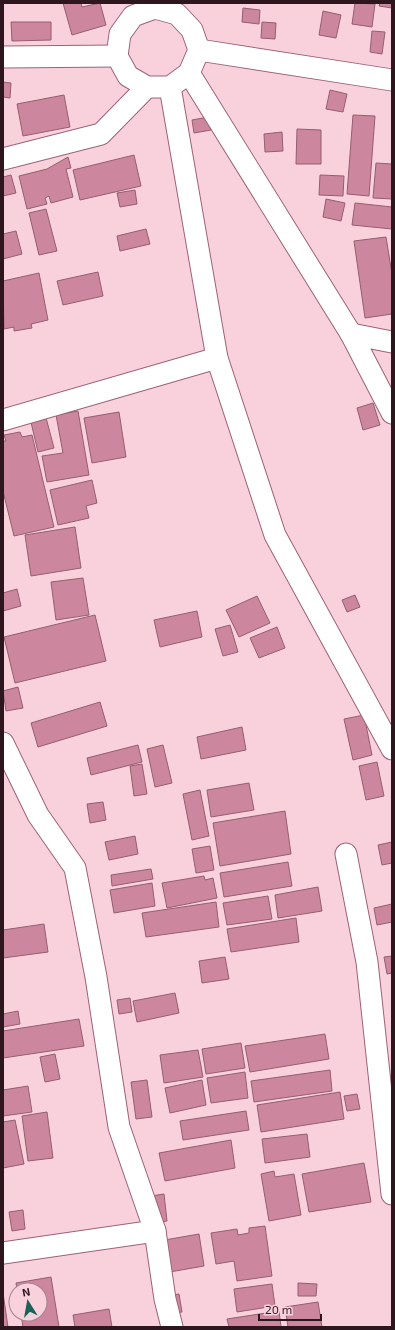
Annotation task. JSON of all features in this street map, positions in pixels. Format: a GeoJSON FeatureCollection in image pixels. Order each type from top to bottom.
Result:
{"type":"FeatureCollection","features":[{"type":"Feature","properties":{"kind":"street"},"geometry":{"type":"LineString","coordinates":[[154,6],[181,8],[192,30],[199,50],[189,73],[170,87],[148,88],[128,76],[117,56],[120,34],[133,16],[154,6]]}},
{"type":"Feature","properties":{"kind":"street"},"geometry":{"type":"LineString","coordinates":[[199,50],[392,80]]}},
{"type":"Feature","properties":{"kind":"street"},"geometry":{"type":"LineString","coordinates":[[3,57],[117,56]]}},
{"type":"Feature","properties":{"kind":"street"},"geometry":{"type":"LineString","coordinates":[[189,73],[351,334],[392,413]]}},
{"type":"Feature","properties":{"kind":"street"},"geometry":{"type":"LineString","coordinates":[[170,87],[217,358],[275,535],[392,748]]}},
{"type":"Feature","properties":{"kind":"street"},"geometry":{"type":"LineString","coordinates":[[3,159],[101,134],[148,88]]}},
{"type":"Feature","properties":{"kind":"street"},"geometry":{"type":"LineString","coordinates":[[351,334],[392,342]]}},
{"type":"Feature","properties":{"kind":"street"},"geometry":{"type":"LineString","coordinates":[[3,420],[217,358]]}},
{"type":"Feature","properties":{"kind":"street"},"geometry":{"type":"LineString","coordinates":[[3,743],[38,815],[75,868],[96,977],[119,1127],[155,1231],[165,1299],[172,1327]]}},
{"type":"Feature","properties":{"kind":"street"},"geometry":{"type":"LineString","coordinates":[[346,854],[367,962],[392,1189]]}},
{"type":"Feature","properties":{"kind":"street"},"geometry":{"type":"LineString","coordinates":[[3,1253],[155,1231]]}},
{"type":"Feature","properties":{"kind":"building"},"geometry":{"type":"Polygon","coordinates":[[[63,3],[81,3],[82,7],[100,3],[106,25],[72,35],[63,3]]]}},
{"type":"Feature","properties":{"kind":"building"},"geometry":{"type":"Polygon","coordinates":[[[355,3],[375,4],[372,27],[352,24],[355,3]]]}},
{"type":"Feature","properties":{"kind":"building"},"geometry":{"type":"Polygon","coordinates":[[[380,3],[392,3],[392,8],[379,6],[380,3]]]}},
{"type":"Feature","properties":{"kind":"building"},"geometry":{"type":"Polygon","coordinates":[[[243,8],[260,10],[259,24],[242,22],[243,8]]]}},
{"type":"Feature","properties":{"kind":"building"},"geometry":{"type":"Polygon","coordinates":[[[323,11],[341,15],[336,38],[319,35],[323,11]]]}},
{"type":"Feature","properties":{"kind":"building"},"geometry":{"type":"Polygon","coordinates":[[[11,22],[51,22],[51,40],[12,41],[11,22]]]}},
{"type":"Feature","properties":{"kind":"building"},"geometry":{"type":"Polygon","coordinates":[[[262,22],[276,23],[275,39],[261,38],[262,22]]]}},
{"type":"Feature","properties":{"kind":"building"},"geometry":{"type":"Polygon","coordinates":[[[372,31],[385,32],[382,54],[370,52],[372,31]]]}},
{"type":"Feature","properties":{"kind":"building"},"geometry":{"type":"Polygon","coordinates":[[[3,82],[11,83],[10,98],[3,97],[3,82]]]}},
{"type":"Feature","properties":{"kind":"building"},"geometry":{"type":"Polygon","coordinates":[[[330,90],[347,94],[343,112],[326,109],[330,90]]]}},
{"type":"Feature","properties":{"kind":"building"},"geometry":{"type":"Polygon","coordinates":[[[64,95],[70,127],[23,136],[17,104],[64,95]]]}},
{"type":"Feature","properties":{"kind":"building"},"geometry":{"type":"Polygon","coordinates":[[[353,115],[375,116],[369,196],[347,194],[353,115]]]}},
{"type":"Feature","properties":{"kind":"building"},"geometry":{"type":"Polygon","coordinates":[[[208,117],[211,130],[194,133],[192,120],[208,117]]]}},
{"type":"Feature","properties":{"kind":"building"},"geometry":{"type":"Polygon","coordinates":[[[297,129],[321,130],[321,164],[296,164],[297,129]]]}},
{"type":"Feature","properties":{"kind":"building"},"geometry":{"type":"Polygon","coordinates":[[[282,132],[283,151],[265,152],[264,134],[282,132]]]}},
{"type":"Feature","properties":{"kind":"building"},"geometry":{"type":"Polygon","coordinates":[[[134,155],[141,186],[80,200],[73,170],[134,155]]]}},
{"type":"Feature","properties":{"kind":"building"},"geometry":{"type":"Polygon","coordinates":[[[68,157],[71,168],[66,169],[73,197],[51,203],[49,196],[45,198],[47,204],[27,209],[19,176],[47,169],[68,157]]]}},
{"type":"Feature","properties":{"kind":"building"},"geometry":{"type":"Polygon","coordinates":[[[376,163],[392,164],[392,199],[373,198],[376,163]]]}},
{"type":"Feature","properties":{"kind":"building"},"geometry":{"type":"Polygon","coordinates":[[[11,175],[16,193],[3,196],[3,177],[11,175]]]}},
{"type":"Feature","properties":{"kind":"building"},"geometry":{"type":"Polygon","coordinates":[[[320,175],[344,176],[343,196],[319,195],[320,175]]]}},
{"type":"Feature","properties":{"kind":"building"},"geometry":{"type":"Polygon","coordinates":[[[135,190],[137,204],[120,207],[117,193],[135,190]]]}},
{"type":"Feature","properties":{"kind":"building"},"geometry":{"type":"Polygon","coordinates":[[[326,199],[345,203],[341,221],[323,217],[326,199]]]}},
{"type":"Feature","properties":{"kind":"building"},"geometry":{"type":"Polygon","coordinates":[[[355,203],[392,207],[392,229],[352,225],[355,203]]]}},
{"type":"Feature","properties":{"kind":"building"},"geometry":{"type":"Polygon","coordinates":[[[46,209],[57,251],[39,255],[29,213],[46,209]]]}},
{"type":"Feature","properties":{"kind":"building"},"geometry":{"type":"Polygon","coordinates":[[[146,229],[150,244],[120,251],[117,236],[146,229]]]}},
{"type":"Feature","properties":{"kind":"building"},"geometry":{"type":"Polygon","coordinates":[[[16,231],[22,254],[3,259],[3,234],[16,231]]]}},
{"type":"Feature","properties":{"kind":"building"},"geometry":{"type":"Polygon","coordinates":[[[386,237],[392,274],[392,314],[365,318],[354,241],[386,237]]]}},
{"type":"Feature","properties":{"kind":"building"},"geometry":{"type":"Polygon","coordinates":[[[98,272],[103,296],[63,305],[57,281],[98,272]]]}},
{"type":"Feature","properties":{"kind":"building"},"geometry":{"type":"Polygon","coordinates":[[[39,273],[48,320],[31,324],[32,328],[14,331],[14,327],[4,329],[3,281],[39,273]]]}},
{"type":"Feature","properties":{"kind":"building"},"geometry":{"type":"Polygon","coordinates":[[[373,403],[380,425],[363,430],[357,408],[373,403]]]}},
{"type":"Feature","properties":{"kind":"building"},"geometry":{"type":"Polygon","coordinates":[[[78,411],[89,475],[47,482],[42,456],[63,453],[56,415],[78,411]]]}},
{"type":"Feature","properties":{"kind":"building"},"geometry":{"type":"Polygon","coordinates":[[[119,412],[126,457],[92,463],[84,418],[119,412]]]}},
{"type":"Feature","properties":{"kind":"building"},"geometry":{"type":"Polygon","coordinates":[[[45,414],[54,448],[38,452],[30,418],[45,414]]]}},
{"type":"Feature","properties":{"kind":"building"},"geometry":{"type":"Polygon","coordinates":[[[20,432],[22,437],[32,435],[54,527],[14,536],[3,491],[3,441],[6,441],[4,435],[20,432]]]}},
{"type":"Feature","properties":{"kind":"building"},"geometry":{"type":"Polygon","coordinates":[[[92,480],[97,503],[86,506],[89,518],[58,525],[50,490],[92,480]]]}},
{"type":"Feature","properties":{"kind":"building"},"geometry":{"type":"Polygon","coordinates":[[[75,527],[81,568],[31,576],[25,535],[75,527]]]}},
{"type":"Feature","properties":{"kind":"building"},"geometry":{"type":"Polygon","coordinates":[[[83,578],[89,615],[56,620],[51,582],[83,578]]]}},
{"type":"Feature","properties":{"kind":"building"},"geometry":{"type":"Polygon","coordinates":[[[17,589],[21,606],[3,611],[3,593],[17,589]]]}},
{"type":"Feature","properties":{"kind":"building"},"geometry":{"type":"Polygon","coordinates":[[[355,595],[360,607],[347,612],[342,600],[355,595]]]}},
{"type":"Feature","properties":{"kind":"building"},"geometry":{"type":"Polygon","coordinates":[[[257,596],[270,623],[239,637],[226,610],[257,596]]]}},
{"type":"Feature","properties":{"kind":"building"},"geometry":{"type":"Polygon","coordinates":[[[197,611],[202,637],[160,647],[154,620],[197,611]]]}},
{"type":"Feature","properties":{"kind":"building"},"geometry":{"type":"Polygon","coordinates":[[[95,615],[106,661],[15,683],[4,637],[95,615]]]}},
{"type":"Feature","properties":{"kind":"building"},"geometry":{"type":"Polygon","coordinates":[[[230,625],[238,652],[223,656],[215,629],[230,625]]]}},
{"type":"Feature","properties":{"kind":"building"},"geometry":{"type":"Polygon","coordinates":[[[277,627],[285,648],[259,658],[250,638],[277,627]]]}},
{"type":"Feature","properties":{"kind":"building"},"geometry":{"type":"Polygon","coordinates":[[[18,687],[23,708],[6,711],[3,691],[18,687]]]}},
{"type":"Feature","properties":{"kind":"building"},"geometry":{"type":"Polygon","coordinates":[[[100,702],[107,726],[38,747],[31,723],[100,702]]]}},
{"type":"Feature","properties":{"kind":"building"},"geometry":{"type":"Polygon","coordinates":[[[364,715],[372,755],[353,760],[344,719],[364,715]]]}},
{"type":"Feature","properties":{"kind":"building"},"geometry":{"type":"Polygon","coordinates":[[[242,727],[246,750],[201,759],[197,737],[242,727]]]}},
{"type":"Feature","properties":{"kind":"building"},"geometry":{"type":"Polygon","coordinates":[[[138,745],[142,762],[91,775],[87,758],[138,745]]]}},
{"type":"Feature","properties":{"kind":"building"},"geometry":{"type":"Polygon","coordinates":[[[163,745],[172,783],[155,787],[147,749],[163,745]]]}},
{"type":"Feature","properties":{"kind":"building"},"geometry":{"type":"Polygon","coordinates":[[[377,762],[384,796],[366,800],[359,766],[377,762]]]}},
{"type":"Feature","properties":{"kind":"building"},"geometry":{"type":"Polygon","coordinates":[[[142,764],[147,794],[134,796],[130,766],[142,764]]]}},
{"type":"Feature","properties":{"kind":"building"},"geometry":{"type":"Polygon","coordinates":[[[249,783],[254,810],[211,817],[207,790],[249,783]]]}},
{"type":"Feature","properties":{"kind":"building"},"geometry":{"type":"Polygon","coordinates":[[[200,790],[209,836],[192,840],[183,794],[200,790]]]}},
{"type":"Feature","properties":{"kind":"building"},"geometry":{"type":"Polygon","coordinates":[[[103,802],[106,820],[90,823],[87,804],[103,802]]]}},
{"type":"Feature","properties":{"kind":"building"},"geometry":{"type":"Polygon","coordinates":[[[285,811],[291,854],[220,866],[213,823],[285,811]]]}},
{"type":"Feature","properties":{"kind":"building"},"geometry":{"type":"Polygon","coordinates":[[[135,836],[138,854],[109,860],[105,842],[135,836]]]}},
{"type":"Feature","properties":{"kind":"building"},"geometry":{"type":"Polygon","coordinates":[[[392,842],[392,863],[382,865],[378,845],[392,842]]]}},
{"type":"Feature","properties":{"kind":"building"},"geometry":{"type":"Polygon","coordinates":[[[210,846],[214,870],[196,873],[192,849],[210,846]]]}},
{"type":"Feature","properties":{"kind":"building"},"geometry":{"type":"Polygon","coordinates":[[[288,862],[292,886],[224,897],[220,873],[288,862]]]}},
{"type":"Feature","properties":{"kind":"building"},"geometry":{"type":"Polygon","coordinates":[[[151,869],[153,879],[112,886],[111,875],[151,869]]]}},
{"type":"Feature","properties":{"kind":"building"},"geometry":{"type":"Polygon","coordinates":[[[204,876],[205,880],[213,878],[217,898],[167,908],[162,883],[204,876]]]}},
{"type":"Feature","properties":{"kind":"building"},"geometry":{"type":"Polygon","coordinates":[[[152,883],[155,906],[114,913],[110,890],[152,883]]]}},
{"type":"Feature","properties":{"kind":"building"},"geometry":{"type":"Polygon","coordinates":[[[318,887],[322,911],[278,918],[275,895],[318,887]]]}},
{"type":"Feature","properties":{"kind":"building"},"geometry":{"type":"Polygon","coordinates":[[[268,896],[272,919],[227,925],[223,903],[268,896]]]}},
{"type":"Feature","properties":{"kind":"building"},"geometry":{"type":"Polygon","coordinates":[[[216,902],[219,927],[146,937],[142,913],[216,902]]]}},
{"type":"Feature","properties":{"kind":"building"},"geometry":{"type":"Polygon","coordinates":[[[392,904],[392,922],[377,925],[374,908],[392,904]]]}},
{"type":"Feature","properties":{"kind":"building"},"geometry":{"type":"Polygon","coordinates":[[[296,918],[299,942],[231,952],[227,929],[296,918]]]}},
{"type":"Feature","properties":{"kind":"building"},"geometry":{"type":"Polygon","coordinates":[[[44,924],[48,952],[3,958],[3,930],[44,924]]]}},
{"type":"Feature","properties":{"kind":"building"},"geometry":{"type":"Polygon","coordinates":[[[392,956],[392,973],[387,974],[384,957],[392,956]]]}},
{"type":"Feature","properties":{"kind":"building"},"geometry":{"type":"Polygon","coordinates":[[[225,957],[229,979],[202,983],[199,961],[225,957]]]}},
{"type":"Feature","properties":{"kind":"building"},"geometry":{"type":"Polygon","coordinates":[[[175,993],[179,1013],[137,1022],[133,1001],[175,993]]]}},
{"type":"Feature","properties":{"kind":"building"},"geometry":{"type":"Polygon","coordinates":[[[130,998],[132,1012],[119,1014],[117,1000],[130,998]]]}},
{"type":"Feature","properties":{"kind":"building"},"geometry":{"type":"Polygon","coordinates":[[[18,1011],[20,1024],[3,1027],[3,1014],[18,1011]]]}},
{"type":"Feature","properties":{"kind":"building"},"geometry":{"type":"Polygon","coordinates":[[[79,1019],[84,1046],[3,1058],[3,1031],[79,1019]]]}},
{"type":"Feature","properties":{"kind":"building"},"geometry":{"type":"Polygon","coordinates":[[[325,1034],[329,1059],[250,1072],[245,1046],[325,1034]]]}},
{"type":"Feature","properties":{"kind":"building"},"geometry":{"type":"Polygon","coordinates":[[[241,1043],[245,1068],[206,1074],[202,1049],[241,1043]]]}},
{"type":"Feature","properties":{"kind":"building"},"geometry":{"type":"Polygon","coordinates":[[[198,1050],[203,1077],[164,1083],[160,1055],[198,1050]]]}},
{"type":"Feature","properties":{"kind":"building"},"geometry":{"type":"Polygon","coordinates":[[[55,1054],[60,1079],[45,1082],[40,1057],[55,1054]]]}},
{"type":"Feature","properties":{"kind":"building"},"geometry":{"type":"Polygon","coordinates":[[[330,1070],[332,1091],[254,1102],[251,1081],[330,1070]]]}},
{"type":"Feature","properties":{"kind":"building"},"geometry":{"type":"Polygon","coordinates":[[[245,1072],[248,1098],[211,1103],[207,1078],[245,1072]]]}},
{"type":"Feature","properties":{"kind":"building"},"geometry":{"type":"Polygon","coordinates":[[[147,1080],[152,1117],[136,1119],[131,1082],[147,1080]]]}},
{"type":"Feature","properties":{"kind":"building"},"geometry":{"type":"Polygon","coordinates":[[[202,1080],[206,1105],[170,1113],[165,1088],[202,1080]]]}},
{"type":"Feature","properties":{"kind":"building"},"geometry":{"type":"Polygon","coordinates":[[[28,1086],[32,1112],[3,1116],[3,1090],[28,1086]]]}},
{"type":"Feature","properties":{"kind":"building"},"geometry":{"type":"Polygon","coordinates":[[[340,1092],[344,1119],[261,1132],[257,1105],[340,1092]]]}},
{"type":"Feature","properties":{"kind":"building"},"geometry":{"type":"Polygon","coordinates":[[[357,1094],[360,1109],[347,1111],[344,1096],[357,1094]]]}},
{"type":"Feature","properties":{"kind":"building"},"geometry":{"type":"Polygon","coordinates":[[[246,1111],[249,1130],[183,1140],[180,1121],[246,1111]]]}},
{"type":"Feature","properties":{"kind":"building"},"geometry":{"type":"Polygon","coordinates":[[[47,1112],[53,1158],[28,1161],[22,1116],[47,1112]]]}},
{"type":"Feature","properties":{"kind":"building"},"geometry":{"type":"Polygon","coordinates":[[[15,1120],[24,1164],[3,1168],[3,1122],[15,1120]]]}},
{"type":"Feature","properties":{"kind":"building"},"geometry":{"type":"Polygon","coordinates":[[[307,1134],[310,1157],[265,1163],[262,1139],[307,1134]]]}},
{"type":"Feature","properties":{"kind":"building"},"geometry":{"type":"Polygon","coordinates":[[[231,1140],[235,1168],[165,1181],[159,1153],[231,1140]]]}},
{"type":"Feature","properties":{"kind":"building"},"geometry":{"type":"Polygon","coordinates":[[[364,1163],[371,1202],[309,1212],[302,1174],[364,1163]]]}},
{"type":"Feature","properties":{"kind":"building"},"geometry":{"type":"Polygon","coordinates":[[[274,1171],[275,1177],[294,1174],[301,1215],[269,1221],[261,1174],[274,1171]]]}},
{"type":"Feature","properties":{"kind":"building"},"geometry":{"type":"Polygon","coordinates":[[[164,1194],[167,1221],[154,1223],[151,1196],[164,1194]]]}},
{"type":"Feature","properties":{"kind":"building"},"geometry":{"type":"Polygon","coordinates":[[[23,1210],[25,1229],[12,1231],[9,1212],[23,1210]]]}},
{"type":"Feature","properties":{"kind":"building"},"geometry":{"type":"Polygon","coordinates":[[[265,1226],[272,1276],[237,1281],[234,1261],[216,1264],[211,1233],[237,1229],[238,1235],[249,1233],[249,1228],[265,1226]]]}},
{"type":"Feature","properties":{"kind":"building"},"geometry":{"type":"Polygon","coordinates":[[[199,1234],[204,1266],[164,1273],[159,1241],[199,1234]]]}},
{"type":"Feature","properties":{"kind":"building"},"geometry":{"type":"Polygon","coordinates":[[[51,1277],[59,1327],[23,1327],[22,1322],[48,1322],[48,1282],[22,1282],[51,1277]]]}},
{"type":"Feature","properties":{"kind":"building"},"geometry":{"type":"Polygon","coordinates":[[[298,1283],[317,1284],[316,1296],[298,1296],[298,1283]]]}},
{"type":"Feature","properties":{"kind":"building"},"geometry":{"type":"Polygon","coordinates":[[[272,1284],[275,1306],[237,1312],[234,1289],[272,1284]]]}},
{"type":"Feature","properties":{"kind":"building"},"geometry":{"type":"Polygon","coordinates":[[[3,1293],[8,1327],[3,1327],[3,1293]]]}},
{"type":"Feature","properties":{"kind":"building"},"geometry":{"type":"Polygon","coordinates":[[[179,1294],[182,1312],[170,1314],[167,1296],[179,1294]]]}},
{"type":"Feature","properties":{"kind":"building"},"geometry":{"type":"Polygon","coordinates":[[[318,1302],[322,1327],[288,1327],[285,1307],[318,1302]]]}},
{"type":"Feature","properties":{"kind":"building"},"geometry":{"type":"Polygon","coordinates":[[[109,1309],[112,1327],[75,1327],[73,1315],[109,1309]]]}},
{"type":"Feature","properties":{"kind":"building"},"geometry":{"type":"Polygon","coordinates":[[[279,1311],[281,1327],[229,1327],[227,1319],[279,1311]]]}}]}
